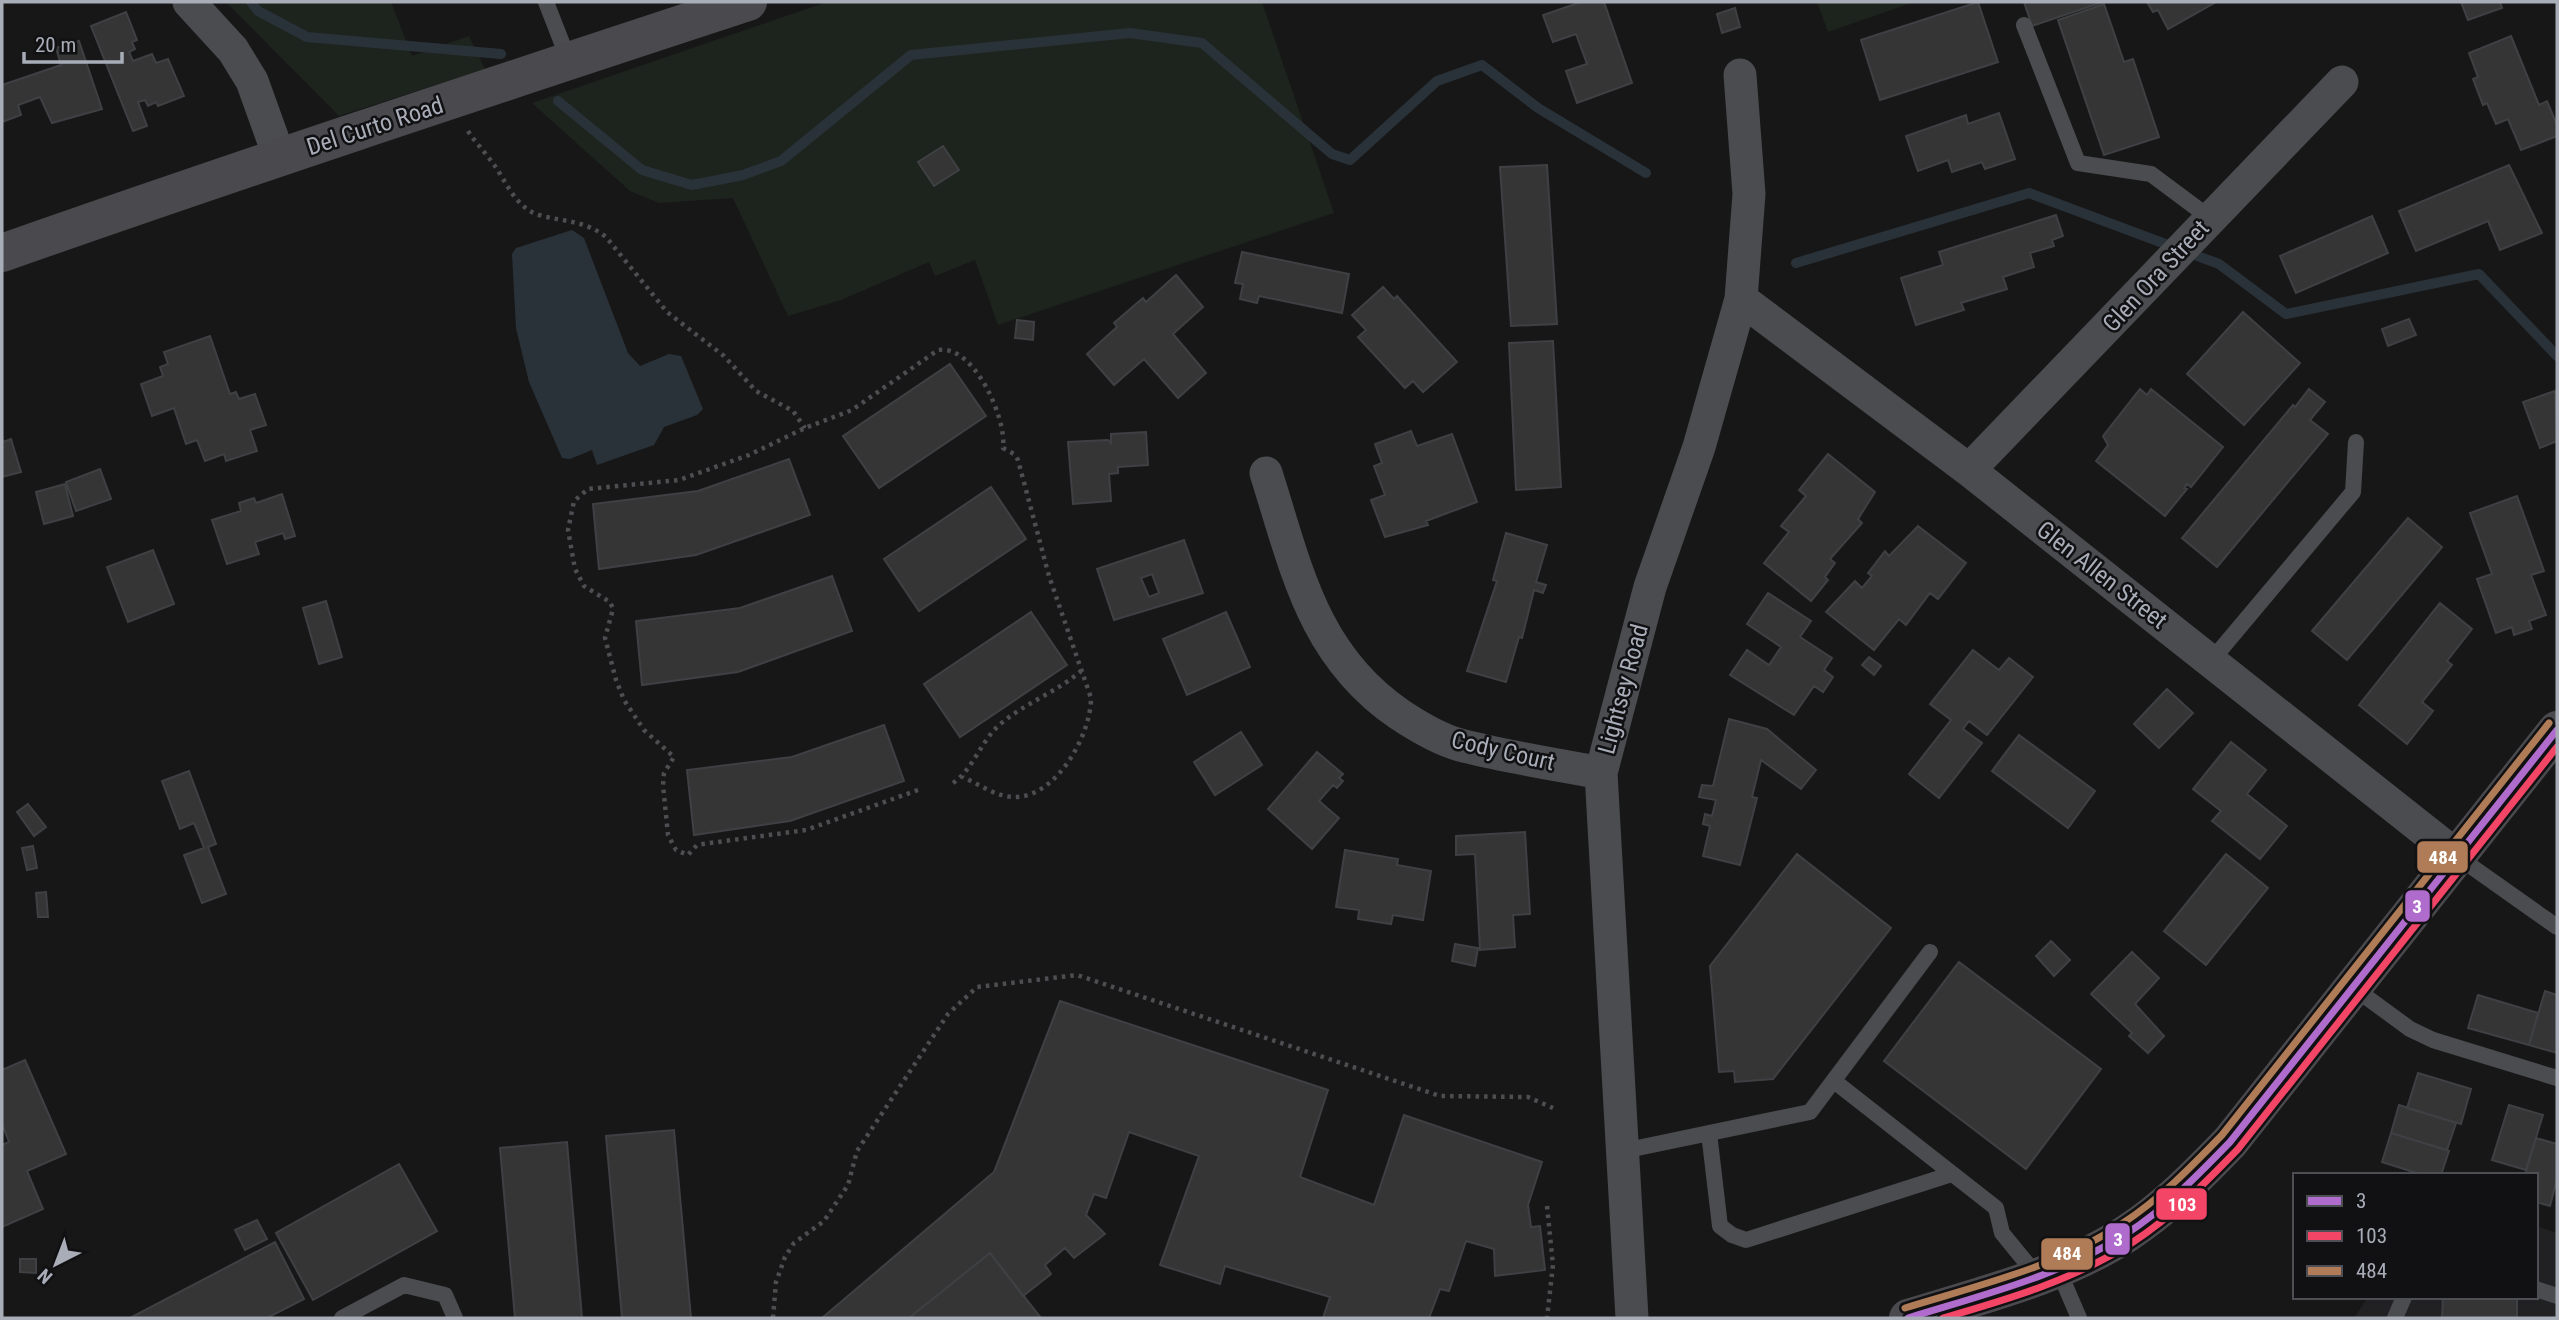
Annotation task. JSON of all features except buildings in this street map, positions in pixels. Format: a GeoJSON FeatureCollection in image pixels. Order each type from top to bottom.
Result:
{"type":"FeatureCollection","features":[{"type":"Feature","properties":{"kind":"main road","name":"Del Curto Road"},"geometry":{"type":"LineString","coordinates":[[2,253],[279,156],[748,2]]}},
{"type":"Feature","properties":{"kind":"main road"},"geometry":{"type":"LineString","coordinates":[[1908,1318],[2048,1273],[2126,1234],[2184,1189],[2230,1142],[2557,730]]}},
{"type":"Feature","properties":{"kind":"street"},"geometry":{"type":"LineString","coordinates":[[189,2],[233,50],[252,80],[279,156]]}},
{"type":"Feature","properties":{"kind":"street","name":"Lightsey Road"},"geometry":{"type":"LineString","coordinates":[[1632,1318],[1601,773],[1625,672],[1650,587],[1699,447],[1741,299],[1749,194],[1740,75]]}},
{"type":"Feature","properties":{"kind":"street","name":"Glen Ora Street"},"geometry":{"type":"LineString","coordinates":[[1969,470],[2342,82]]}},
{"type":"Feature","properties":{"kind":"street","name":"Glen Allen Street"},"geometry":{"type":"LineString","coordinates":[[1741,299],[1969,470],[2458,857]]}},
{"type":"Feature","properties":{"kind":"street","name":"Cody Court"},"geometry":{"type":"LineString","coordinates":[[1266,473],[1306,602],[1324,636],[1347,669],[1380,701],[1415,726],[1458,745],[1601,773]]}},
{"type":"Feature","properties":{"kind":"lane"},"geometry":{"type":"LineString","coordinates":[[546,2],[569,61]]}},
{"type":"Feature","properties":{"kind":"lane"},"geometry":{"type":"LineString","coordinates":[[2024,25],[2078,163],[2151,174],[2210,218]]}},
{"type":"Feature","properties":{"kind":"lane"},"geometry":{"type":"LineString","coordinates":[[2211,661],[2353,492],[2356,442]]}},
{"type":"Feature","properties":{"kind":"lane"},"geometry":{"type":"LineString","coordinates":[[2458,857],[2557,927]]}},
{"type":"Feature","properties":{"kind":"lane"},"geometry":{"type":"LineString","coordinates":[[1623,1152],[1810,1112],[1930,953]]}},
{"type":"Feature","properties":{"kind":"lane"},"geometry":{"type":"LineString","coordinates":[[2354,988],[2410,1029],[2433,1040],[2557,1078]]}},
{"type":"Feature","properties":{"kind":"lane"},"geometry":{"type":"LineString","coordinates":[[1834,1081],[1996,1208],[2002,1233],[2048,1273],[2079,1318]]}},
{"type":"Feature","properties":{"kind":"lane"},"geometry":{"type":"LineString","coordinates":[[1710,1133],[1720,1226],[1731,1235],[1746,1240],[1952,1174]]}},
{"type":"Feature","properties":{"kind":"lane"},"geometry":{"type":"LineString","coordinates":[[342,1318],[404,1285],[445,1295],[455,1318]]}},
{"type":"Feature","properties":{"kind":"lane"},"geometry":{"type":"LineString","coordinates":[[2538,1290],[2557,1296]]}},
{"type":"Feature","properties":{"kind":"lane"},"geometry":{"type":"LineString","coordinates":[[2395,1318],[2403,1299]]}},
{"type":"Feature","properties":{"kind":"path"},"geometry":{"type":"LineString","coordinates":[[465,127],[493,162],[509,190],[527,209],[594,227],[606,237],[667,312],[724,356],[756,391],[793,411],[805,428]]}},
{"type":"Feature","properties":{"kind":"path"},"geometry":{"type":"LineString","coordinates":[[918,790],[806,830],[697,845],[688,855],[676,850],[668,835],[663,785],[664,774],[674,757],[652,740],[624,699],[605,638],[613,609],[610,602],[584,586],[575,569],[569,514],[574,501],[588,489],[687,478],[766,448],[805,428],[852,410],[938,350],[947,349],[971,363],[1001,423],[1003,448],[1014,454],[1018,460],[1049,576],[1091,698],[1091,711],[1071,758],[1061,771],[1030,794],[1013,797],[963,777]]}},
{"type":"Feature","properties":{"kind":"path"},"geometry":{"type":"LineString","coordinates":[[953,783],[963,777],[982,743],[1003,721],[1081,670]]}},
{"type":"Feature","properties":{"kind":"path"},"geometry":{"type":"LineString","coordinates":[[772,1318],[776,1282],[794,1242],[824,1221],[848,1185],[857,1151],[948,1014],[977,987],[1077,975],[1440,1097],[1528,1097],[1553,1108]]}},
{"type":"Feature","properties":{"kind":"path"},"geometry":{"type":"LineString","coordinates":[[1547,1206],[1553,1265],[1547,1318]]}},
{"type":"Feature","properties":{"kind":"shaded area"},"geometry":{"type":"Polygon","coordinates":[[[226,2],[391,2],[412,56],[469,36],[485,69],[339,116],[226,2]]]}},
{"type":"Feature","properties":{"kind":"shaded area"},"geometry":{"type":"Polygon","coordinates":[[[827,2],[1262,2],[1334,213],[998,325],[975,260],[935,276],[929,262],[841,300],[788,316],[733,198],[659,203],[630,191],[532,103],[827,2]]]}},
{"type":"Feature","properties":{"kind":"shaded area"},"geometry":{"type":"Polygon","coordinates":[[[1817,2],[1914,2],[1828,32],[1817,2]]]}},
{"type":"Feature","properties":{"kind":"shaded area"},"geometry":{"type":"Polygon","coordinates":[[[572,230],[584,238],[628,353],[640,366],[669,354],[681,356],[703,409],[697,415],[664,427],[654,445],[597,465],[592,450],[570,459],[562,458],[529,382],[516,328],[512,254],[516,248],[572,230]]]}},
{"type":"Feature","properties":{"kind":"shaded area"},"geometry":{"type":"Polygon","coordinates":[[[2538,1227],[2557,1233],[2557,1318],[2354,1318],[2367,1299],[2538,1299],[2538,1227]]]}},
{"type":"Feature","properties":{"kind":"waterway"},"geometry":{"type":"LineString","coordinates":[[251,2],[258,11],[307,37],[501,54]]}},
{"type":"Feature","properties":{"kind":"waterway"},"geometry":{"type":"LineString","coordinates":[[558,101],[642,170],[692,185],[743,175],[781,161],[911,55],[1130,33],[1202,43],[1332,154],[1350,160],[1437,81],[1482,65],[1538,108],[1646,173]]}},
{"type":"Feature","properties":{"kind":"waterway"},"geometry":{"type":"LineString","coordinates":[[1796,263],[2029,193],[2219,264],[2286,314],[2479,274],[2557,356]]}},
{"type":"Feature","properties":{"kind":"transit line","name":"484"},"geometry":{"type":"LineString","coordinates":[[1905,1308],[1989,1283],[2072,1252],[2123,1223],[2175,1182],[2222,1135],[2549,723]]}},
{"type":"Feature","properties":{"kind":"transit line","name":"3"},"geometry":{"type":"LineString","coordinates":[[1908,1318],[2020,1283],[2074,1262],[2126,1234],[2181,1191],[2230,1142],[2557,730]]}},
{"type":"Feature","properties":{"kind":"transit line","name":"103"},"geometry":{"type":"LineString","coordinates":[[1943,1318],[2017,1295],[2089,1267],[2133,1242],[2188,1198],[2238,1149],[2557,747]]}}]}
